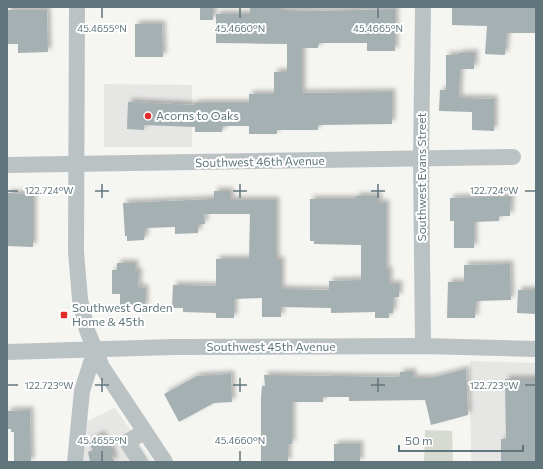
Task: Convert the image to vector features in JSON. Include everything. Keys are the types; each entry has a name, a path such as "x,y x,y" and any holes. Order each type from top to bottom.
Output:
{"street":[{"path":"77,7 76,252 78,287 83,318 95,350 112,384 165,462"},
{"name":"Southwest Evans Street","path":"423,7 421,160 423,346"},
{"name":"Southwest 46th Avenue","path":"7,165 421,160 513,157"},
{"name":"Southwest 45th Avenue","path":"7,352 173,347 423,346 536,349"},
{"path":"75,462 82,391 95,350"},
{"path":"140,462 126,442 144,432"}],"shaded area":[{"name":"Acorns to Oaks","path":"104,84 192,85 192,147 104,147"},
{"path":"470,361 536,363 536,462 471,462"},
{"path":"115,408 153,462 82,462 86,422"},
{"path":"425,430 452,431 453,462 424,462"}],"building":[{"path":"200,7 213,7 213,20 200,20"},
{"path":"250,7 281,7 281,10 319,11 395,9 395,51 367,51 367,43 319,43 318,48 302,48 302,93 392,92 392,124 318,125 318,130 277,130 277,134 249,134 249,126 223,126 222,132 195,132 195,127 144,125 144,130 127,129 128,102 195,105 195,103 249,103 249,94 274,94 274,72 287,72 287,44 216,43 216,14 250,14"},
{"path":"452,7 536,7 536,33 507,33 505,55 485,54 487,26 452,25"},
{"path":"7,10 47,10 48,52 18,53 18,44 7,44"},
{"path":"135,24 162,24 163,57 135,57"},
{"path":"459,53 475,53 474,69 460,69 459,98 494,99 494,131 472,130 472,112 439,111 440,90 446,90 446,55 459,55"},
{"path":"214,191 230,191 230,200 276,200 276,260 281,260 281,289 329,290 329,281 361,280 361,245 314,244 314,241 310,241 310,199 356,199 356,196 378,196 378,203 386,203 386,270 389,270 389,284 399,284 399,297 393,297 393,313 389,313 389,318 375,318 375,312 331,313 331,308 281,307 281,317 262,317 262,298 234,299 234,318 216,318 216,313 183,312 183,308 172,308 173,285 216,286 216,259 249,259 250,214 204,214 205,224 198,225 198,233 175,234 175,227 146,228 144,240 127,241 127,236 125,236 123,203 214,199"},
{"path":"7,193 33,194 33,247 7,246"},
{"path":"511,197 510,216 499,216 499,221 474,222 474,248 454,248 454,221 450,221 450,198"},
{"path":"117,263 135,263 135,271 139,271 138,287 145,288 145,308 120,307 120,294 112,294 112,270 117,270"},
{"path":"510,264 511,300 476,301 475,318 447,318 448,282 464,282 464,265"},
{"path":"518,290 536,290 536,314 517,313"},
{"path":"466,369 468,415 431,425 425,400 349,401 349,397 323,397 323,402 292,402 292,444 288,444 288,462 261,462 261,398 262,386 265,386 264,375 400,377 400,372 413,372 413,378 431,378"},
{"path":"231,374 232,402 214,403 179,422 164,394 197,376"},
{"path":"505,379 536,379 536,462 501,462 501,439 506,439"},
{"path":"30,410 31,462 14,462 14,432 11,432 11,429 7,429 7,411"},
{"path":"101,434 114,456 112,457 115,462 90,462 88,452 93,450 88,442"},
{"path":"334,444 360,444 360,462 334,462"}],"place":[{"name":"Acorns to Oaks","path":"148,116"},
{"name":"Southwest Garden Home & 45th","path":"64,315"}]}
